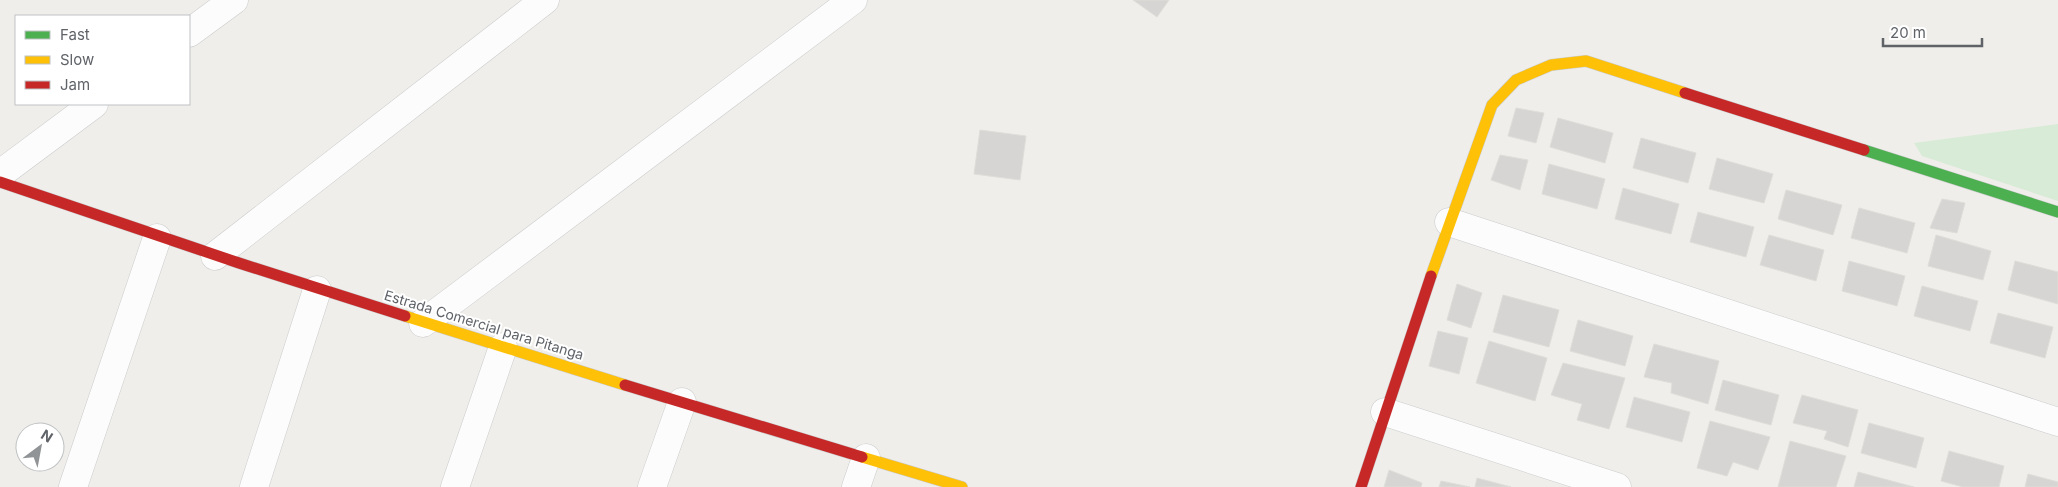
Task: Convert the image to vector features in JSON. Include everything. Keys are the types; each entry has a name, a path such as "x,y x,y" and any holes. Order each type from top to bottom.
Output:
{"street":[{"path":"190,32 234,0"},
{"path":"215,256 544,0"},
{"path":"423,323 853,0"},
{"path":"1360,487 1449,222 1492,105 1516,80 1551,65 1586,61 2058,212"},
{"path":"0,174 93,105"},
{"name":"Estrada Comercial para Pitanga","path":"0,182 157,238 317,290 962,487"},
{"path":"1449,222 2058,422"},
{"path":"72,487 157,238"},
{"path":"254,487 317,290"},
{"path":"455,487 503,347"},
{"path":"652,487 682,402"},
{"path":"1385,412 1617,487"},
{"path":"856,487 866,458"}],"green space":[{"path":"2058,124 2058,201 1922,156 1914,143"}],"building":[{"path":"1133,0 1169,0 1157,17"},
{"path":"1516,108 1544,113 1536,143 1508,136"},
{"path":"1558,118 1613,133 1605,163 1550,147"},
{"path":"980,130 1026,136 1020,180 974,174"},
{"path":"1641,138 1696,153 1688,183 1633,168"},
{"path":"1500,155 1528,160 1520,190 1491,180"},
{"path":"1717,158 1773,174 1764,203 1709,189"},
{"path":"1549,164 1605,179 1597,209 1542,194"},
{"path":"1623,188 1679,204 1671,234 1615,219"},
{"path":"1786,190 1842,205 1833,235 1778,219"},
{"path":"1942,199 1965,203 1957,233 1930,228"},
{"path":"1859,208 1915,223 1907,253 1851,238"},
{"path":"1698,212 1754,227 1746,257 1690,242"},
{"path":"1769,235 1824,250 1816,281 1760,265"},
{"path":"1936,235 1991,251 1983,280 1928,266"},
{"path":"1849,261 1905,276 1897,306 1842,291"},
{"path":"2015,261 2058,272 2058,304 2008,290"},
{"path":"1457,284 1482,293 1471,328 1447,320"},
{"path":"1922,286 1978,301 1970,331 1914,316"},
{"path":"1503,295 1559,310 1549,347 1493,332"},
{"path":"1998,313 2053,327 2045,358 1990,343"},
{"path":"1578,320 1633,336 1625,366 1570,351"},
{"path":"1438,331 1468,338 1459,374 1429,366"},
{"path":"1489,341 1547,358 1535,401 1476,383"},
{"path":"1654,344 1719,361 1708,404 1671,393 1672,383 1644,377"},
{"path":"1563,363 1625,378 1609,429 1577,420 1582,404 1551,395"},
{"path":"1723,380 1779,395 1771,425 1715,410"},
{"path":"1802,395 1858,410 1848,447 1824,439 1827,431 1793,423"},
{"path":"1634,397 1690,412 1682,442 1626,427"},
{"path":"1710,421 1770,437 1758,470 1733,462 1727,476 1697,468"},
{"path":"1869,423 1924,438 1916,468 1861,453"},
{"path":"1790,441 1846,456 1836,487 1778,487"},
{"path":"1949,451 2004,466 1999,487 1963,487 1941,481"},
{"path":"1389,470 1422,483 1421,487 1384,487"},
{"path":"1858,472 1914,487 1854,487"},
{"path":"2028,474 2058,482 2058,487 2025,487"},
{"path":"1477,478 1511,487 1475,487"},
{"path":"1441,481 1470,487 1439,487"}],"traffic: fast":[{"path":"1864,150 2058,212"}],"traffic: slow":[{"path":"1431,276 1492,105 1516,80 1551,65 1586,61 1685,93"},
{"path":"405,316 625,385"},
{"path":"862,457 962,487"}],"traffic: jam":[{"path":"1685,93 1864,150"},
{"path":"0,182 239,263 405,316"},
{"path":"1361,487 1431,276"},
{"path":"625,385 862,457"}]}
